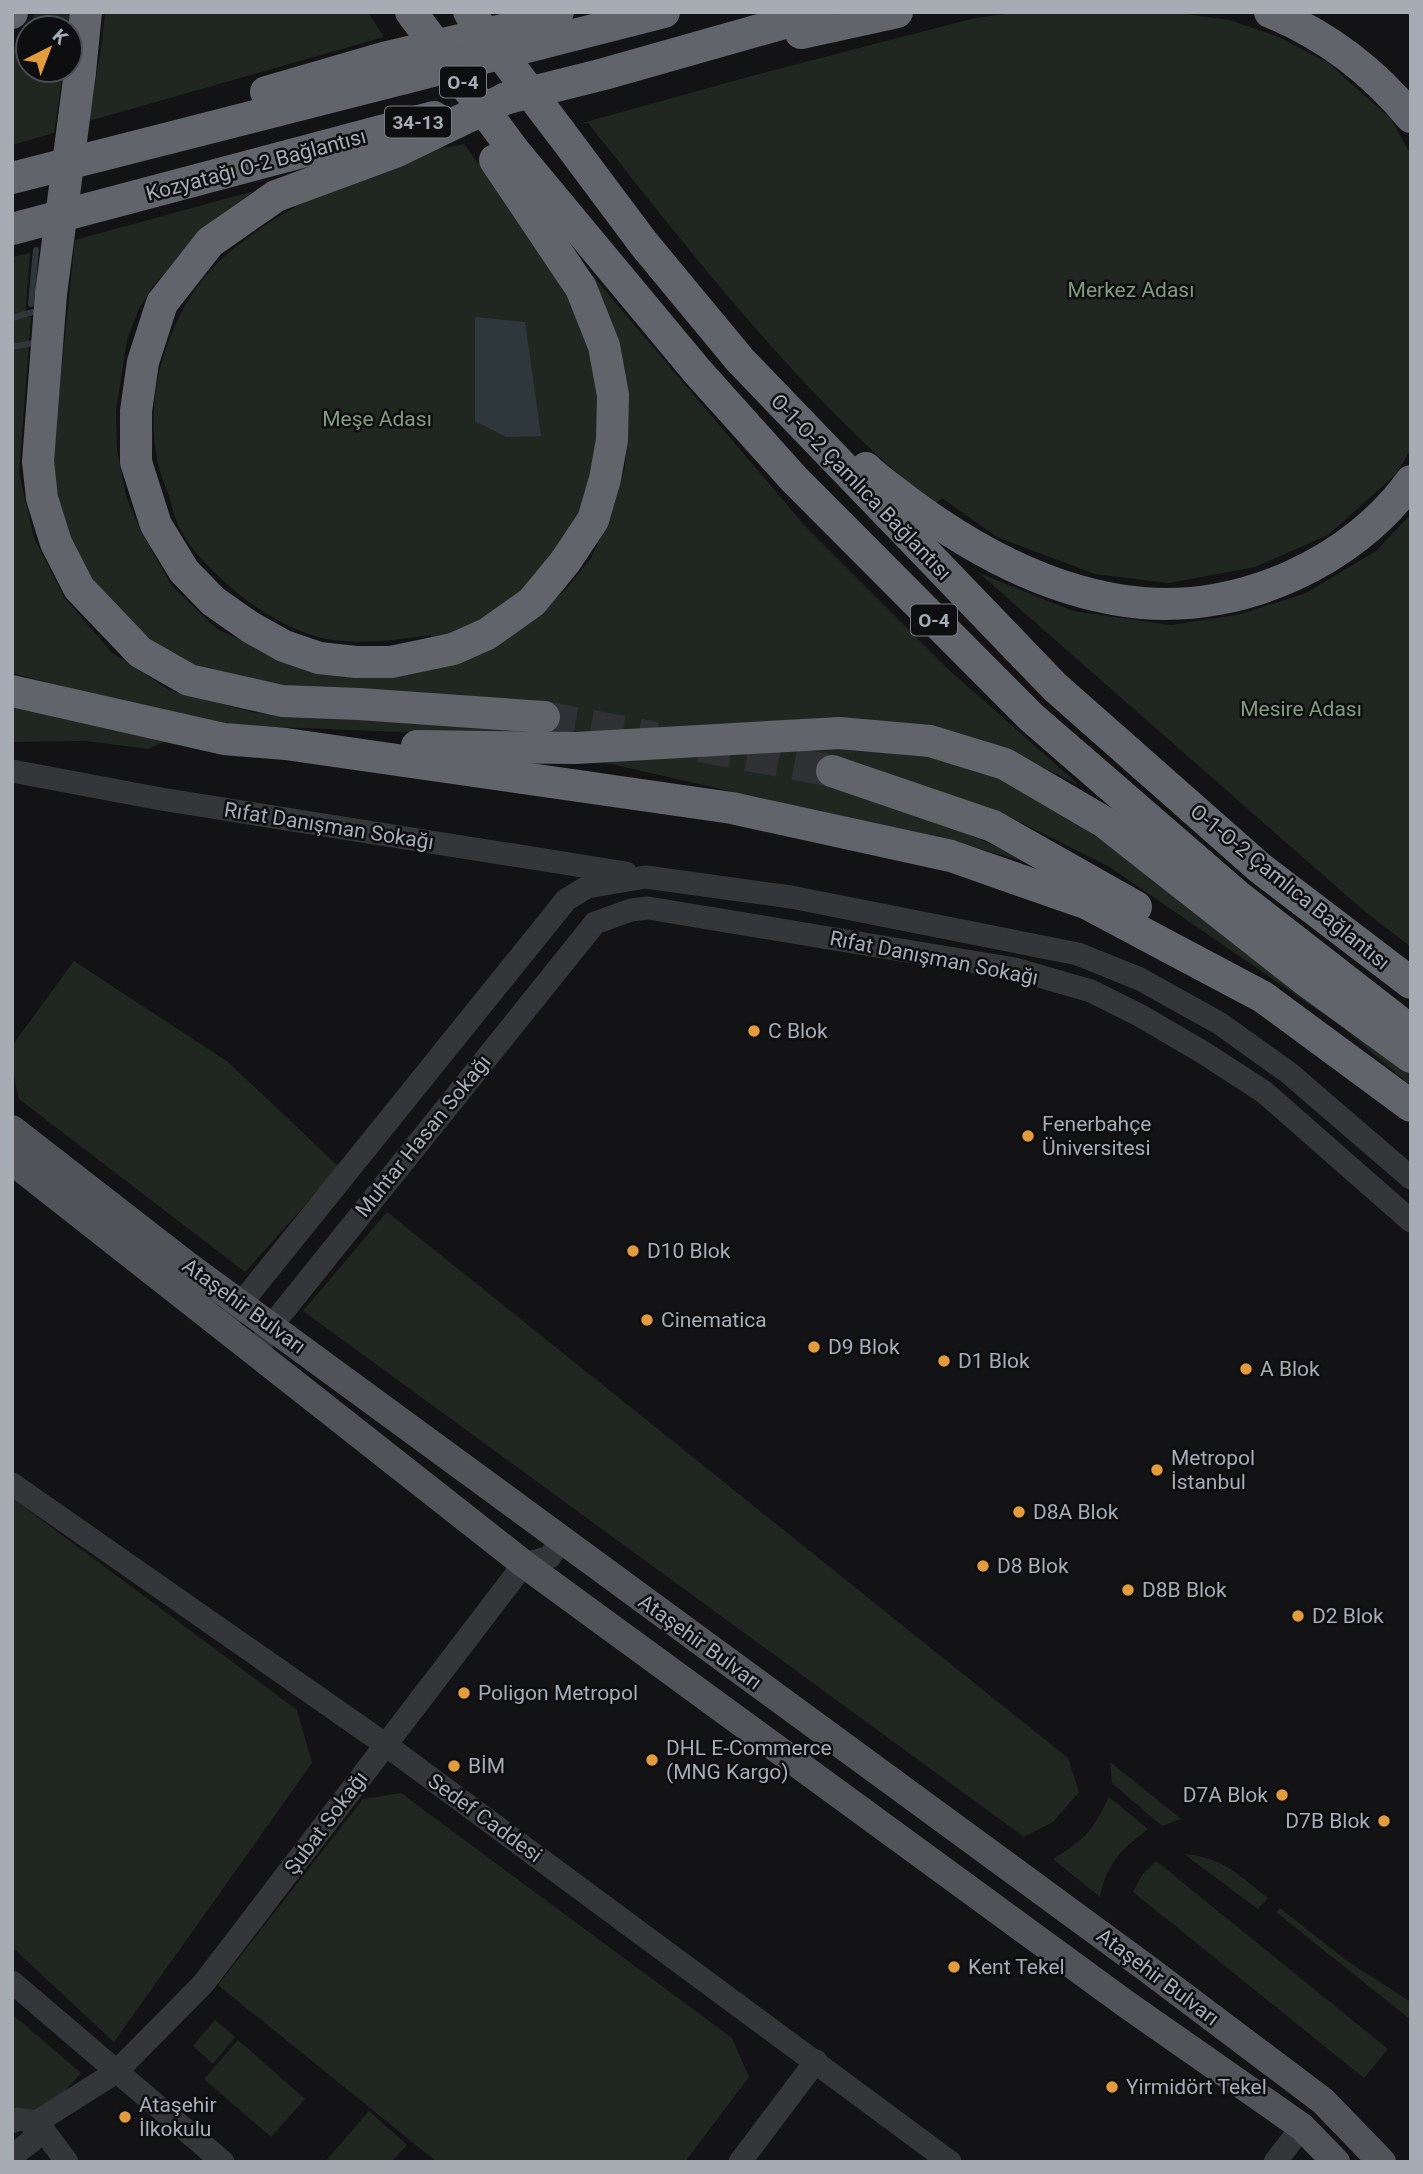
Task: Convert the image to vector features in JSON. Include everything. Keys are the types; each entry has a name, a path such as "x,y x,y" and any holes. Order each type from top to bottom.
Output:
{"highway":[{"path":"86,12 51,294 38,461 42,498 55,543 79,588 140,652 189,680 282,701 544,717"},
{"path":"410,12 505,156 581,288 604,346 613,395 612,440 605,479 593,520 565,562 531,602 487,634 453,649 391,662 319,658 284,646 250,627 213,601 184,571 156,524 136,462 136,411 143,362 162,303 210,242 276,196 395,152 509,97"},
{"name":"O-1-O-2 Çamlıca Bağlantısı","path":"469,12 652,255 733,352 1055,687 1260,868 1411,983"},
{"path":"12,172 146,127 383,58 515,27 558,12"},
{"name":"34-13","path":"12,178 664,12"},
{"name":"Kozyatağı O-2 Bağlantısı","path":"12,229 604,74 823,12"},
{"path":"604,74 897,12"},
{"path":"1270,12 1300,24 1331,43 1387,88 1411,117"},
{"path":"561,133 723,322 874,476 945,530 1016,567 1053,582 1095,594 1140,602 1180,603 1253,590 1285,580 1318,564 1346,545 1377,520 1411,481"},
{"name":"O-1-O-2 Çamlıca Bağlantısı","path":"505,156 794,479 1031,718 1240,898 1411,1031"},
{"path":"12,691 224,738 286,744 732,808 951,856 1088,904 1263,997 1411,1105"},
{"path":"286,744 576,748 839,733 930,741 1005,764 1104,822 1304,979 1411,1057"},
{"path":"832,771 993,826 1040,851 1272,986 1411,1105"}],"main road":[{"name":"Ataşehir Bulvarı","path":"12,1129 187,1265 560,1541 1145,1967 1323,2101 1382,2162"},
{"name":"Ataşehir Bulvarı","path":"12,1161 524,1564 1126,2004 1302,2127 1336,2162"},
{"path":"1302,2127 1323,2101"}],"street":[{"name":"Rıfat Danışman Sokağı","path":"12,771 161,799 646,877 791,897 1079,954 1140,979 1219,1023 1289,1073 1411,1178"},
{"path":"563,863 587,887 595,923"},
{"name":"Rıfat Danışman Sokağı","path":"587,887 646,877"},
{"name":"Muhtar Hasan Sokağı","path":"223,1326 566,900 587,887"},
{"name":"Rıfat Danışman Sokağı","path":"595,923 631,910 648,908 1014,969 1091,991 1205,1053 1264,1092 1411,1221"},
{"name":"Muhtar Hasan Sokağı","path":"255,1352 281,1314 595,923"},
{"name":"Sedef Caddesi","path":"12,1485 386,1745 950,2162"},
{"path":"524,1564 550,1557 560,1541"},
{"name":"Şubat Sokağı","path":"37,2122 116,2072 203,1984 524,1564"},
{"path":"12,1982 223,2162"},
{"path":"740,2162 816,2062"},
{"path":"12,2122 17,2119 37,2122 66,2162"},
{"path":"12,2156 33,2140 37,2122"},
{"path":"1275,2162 1302,2127"}],"green space":[{"path":"35,12 71,12 71,14 34,14"},
{"path":"105,12 368,12 384,37 89,121"},
{"name":"Merkez Adası","path":"1017,12 1171,12 1229,20 1279,37 1328,63 1391,119 1411,155 1411,449 1396,474 1328,535 1255,567 1169,583 1095,574 997,537 942,498 934,505 885,463 794,371 709,274 588,123 582,123 971,19"},
{"path":"14,48 14,84 61,84 54,133 12,145"},
{"name":"Meşe Adası","path":"464,144 544,253 578,314 598,383 600,425 586,502 547,568 497,613 432,645 431,635 365,642 339,641 315,636 281,622 241,596 199,556 180,529 159,468 155,441 155,394 166,349 174,327 197,287 237,246 264,227 292,209 352,178 413,154"},
{"path":"254,191 214,220 153,286 138,311 127,340 116,411 117,450 126,496 141,532 172,586 217,629 293,664 345,678 348,673 530,621 567,588 591,558 610,518 625,468 628,427 626,388 586,268 805,526 948,669 1079,785 1002,747 931,729 830,717 544,738 233,725 91,694 12,673 12,257 30,253 25,317 31,317 19,473 34,538 64,597 111,652 169,690 256,713 469,726 204,672 164,649 134,627 93,583 68,535 56,486 53,450 75,240"},
{"name":"Mesire Adası","path":"1411,514 1411,947 1363,910 979,573 1073,611 1171,625 1241,614 1306,593 1376,551"},
{"path":"12,703 171,739 148,749 86,741 12,742"},
{"path":"876,745 966,763 1017,785 1084,828 1214,921 1411,1070 1411,1086 1341,1026 1108,866 996,810 847,761 921,814 1041,866 967,845 593,760"},
{"path":"74,961 228,1062 339,1167 245,1272 19,1099 12,1068 12,1046"},
{"path":"387,1212 1068,1758 1079,1792 1053,1822 1024,1837 303,1311"},
{"path":"12,1498 297,1710 312,1763 114,2042 12,1947"},
{"path":"1110,1762 1181,1819 1162,1826 1112,1783"},
{"path":"401,1793 732,2038 749,2077 685,2162 437,2162 218,1985 363,1799"},
{"path":"1109,1797 1148,1829 1116,1858 1100,1897 1053,1859 1087,1833"},
{"path":"1184,1854 1220,1863 1268,1898 1258,1909"},
{"path":"1156,1861 1388,2049 1364,2078 1133,1892 1142,1875"},
{"path":"1280,1908 1347,1961 1411,2002 1411,2020 1276,1912"},
{"path":"12,2014 81,2073 53,2104 12,2128"},
{"path":"215,2020 235,2037 213,2064 193,2046"},
{"path":"238,2040 305,2099 271,2137 204,2079"},
{"path":"369,2111 407,2145 391,2162 325,2162"}],"shaded area":[{"path":"475,317 525,322 541,436 506,437 475,421"}],"waterway":[{"path":"31,304 36,250"},
{"path":"12,318 33,312"},
{"path":"12,347 33,343"}],"tunnel":[{"path":"544,717 656,738"},
{"path":"700,746 832,771"}],"place":[{"name":"C Blok","path":"754,1031"},
{"name":"Fenerbahçe Üniversitesi","path":"1028,1136"},
{"name":"D10 Blok","path":"633,1251"},
{"name":"Cinematica","path":"647,1320"},
{"name":"D9 Blok","path":"814,1347"},
{"name":"D1 Blok","path":"944,1361"},
{"name":"A Blok","path":"1246,1369"},
{"name":"Metropol İstanbul","path":"1157,1470"},
{"name":"D8A Blok","path":"1019,1512"},
{"name":"D8 Blok","path":"983,1566"},
{"name":"D8B Blok","path":"1128,1590"},
{"name":"D2 Blok","path":"1298,1616"},
{"name":"Poligon Metropol","path":"464,1693"},
{"name":"DHL E-Commerce (MNG Kargo)","path":"652,1760"},
{"name":"BİM","path":"454,1766"},
{"name":"D7A Blok","path":"1282,1795"},
{"name":"D7B Blok","path":"1384,1821"},
{"name":"Kent Tekel","path":"954,1967"},
{"name":"Yirmidört Tekel","path":"1112,2087"},
{"name":"Ataşehir İlkokulu","path":"125,2117"}]}
